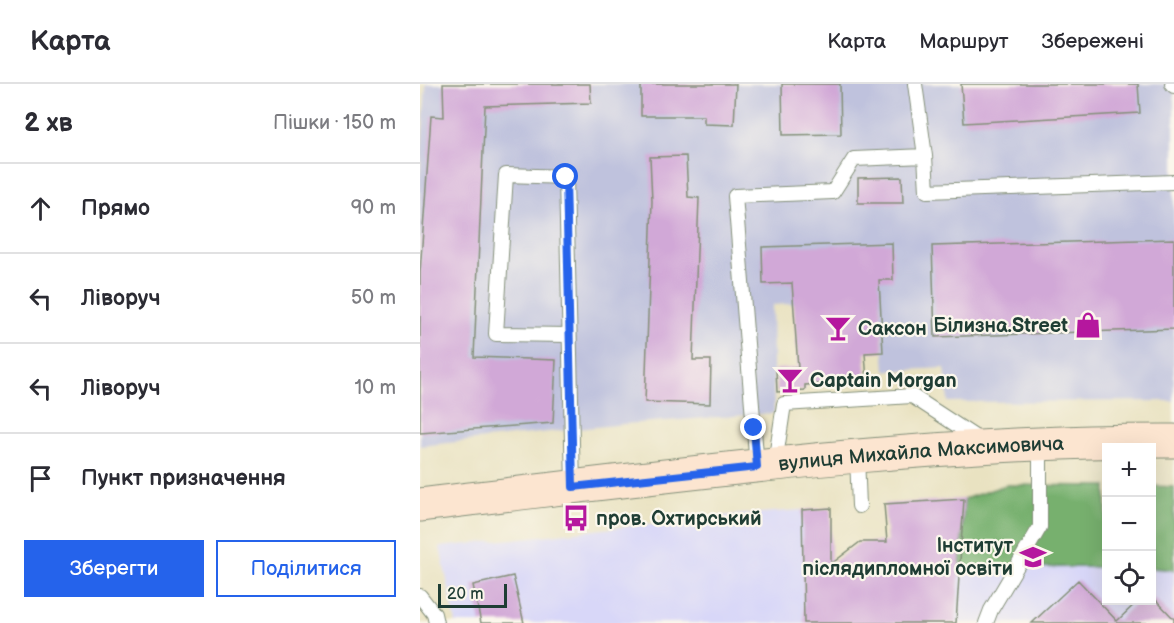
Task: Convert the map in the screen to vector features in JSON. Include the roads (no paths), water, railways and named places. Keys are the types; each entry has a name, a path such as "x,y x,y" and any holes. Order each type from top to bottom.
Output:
{"main road":[{"name":"вулиця Михайла Максимовича","path":"420,505 856,456 988,446 1174,441"}],"lane":[{"path":"915,84 925,156 927,191 1174,182"},
{"path":"766,466 735,196 833,192 854,159 925,156"},
{"path":"568,335 496,334 506,175 566,177 573,487"},
{"path":"766,466 784,404 912,396 988,446"},
{"path":"986,623 991,610 1040,527 1040,444"},
{"path":"856,456 859,506"},
{"path":"420,596 434,614 436,623"}],"place":[{"name":"Білизна.Street","path":"1088,325"},
{"name":"Саксон","path":"838,328"},
{"name":"Captain Morgan","path":"790,380"},
{"name":"пров. Охтирський","path":"576,518"},
{"name":"Інститут післядипломної освіти","path":"1033,557"}]}
